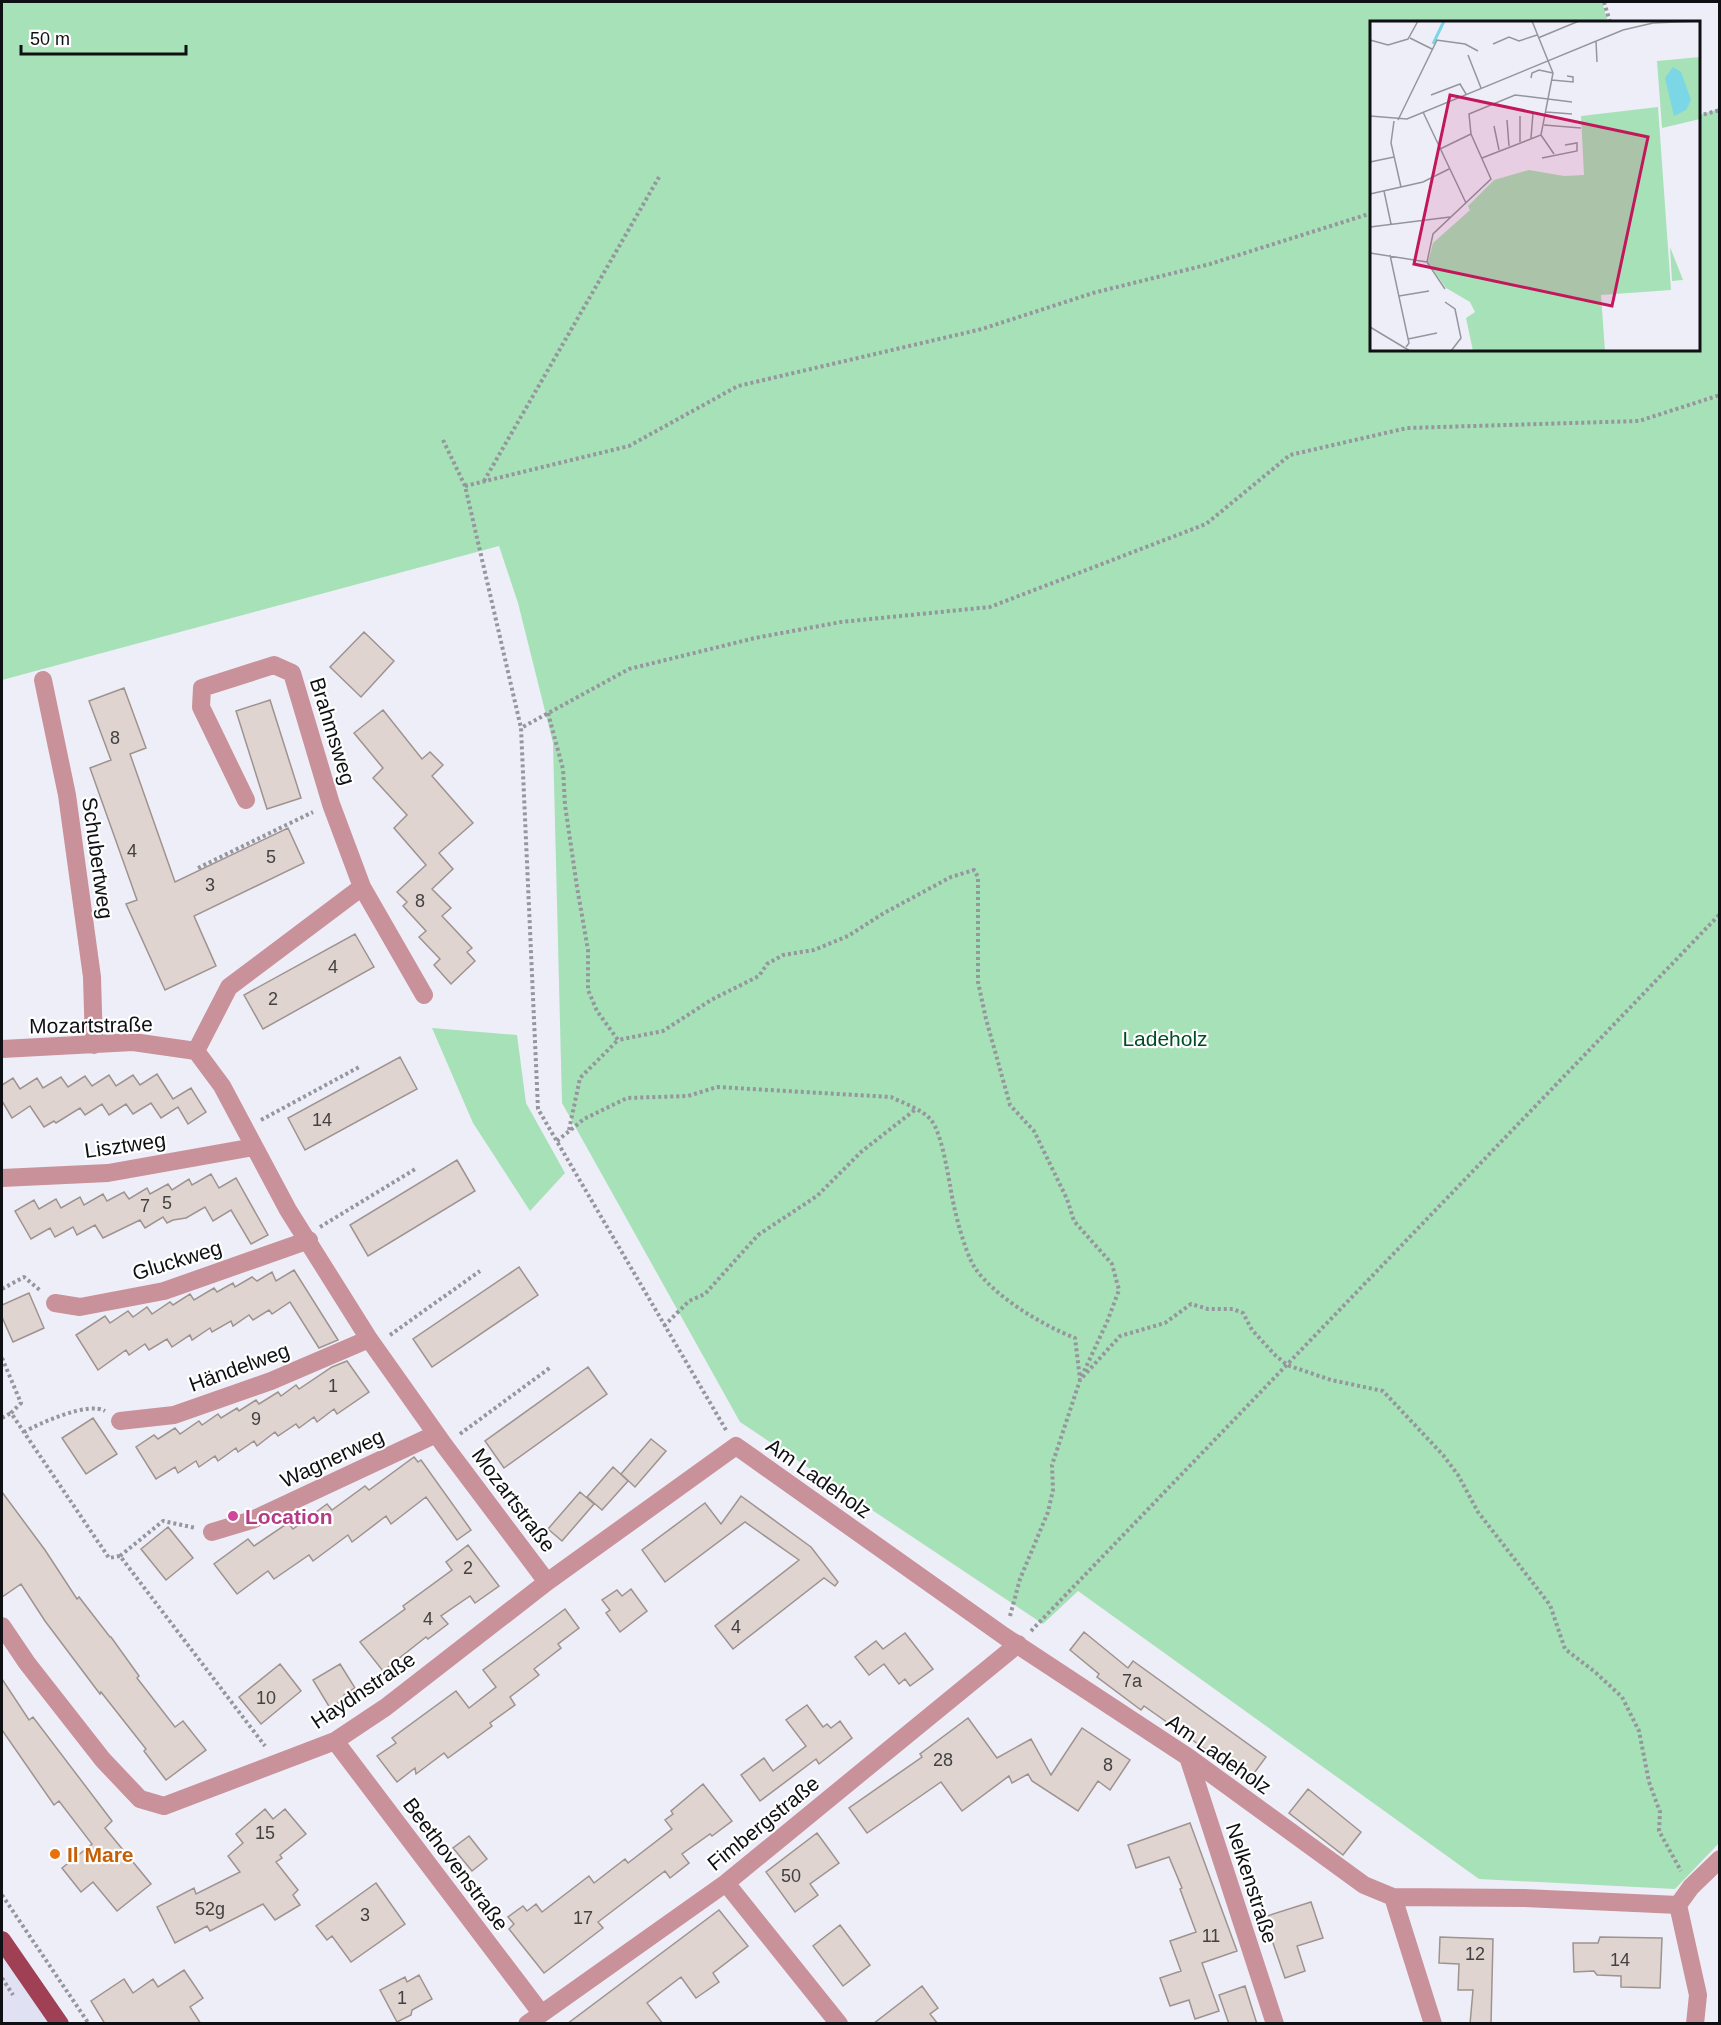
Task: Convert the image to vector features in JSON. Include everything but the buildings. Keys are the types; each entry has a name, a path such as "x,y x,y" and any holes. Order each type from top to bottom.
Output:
{"main road":[{"path":"2,1940 60,2024"}],"street":[{"name":"Brahmsweg","path":"246,800 201,707 202,687 274,665 292,673 331,804 362,886 424,995"},
{"name":"Schubertweg","path":"43,680 67,795 92,976 94,1045"},
{"path":"196,1051 229,987 362,886"},
{"name":"Mozartstraße","path":"2,1049 134,1042 196,1051 222,1086 288,1210 372,1343 440,1440 547,1582"},
{"name":"Lisztweg","path":"2,1178 108,1173 254,1147"},
{"name":"Gluckweg","path":"55,1303 80,1307 164,1291 307,1238"},
{"name":"Händelweg","path":"120,1421 174,1415 372,1343"},
{"name":"Wagnerweg","path":"212,1532 252,1520 440,1440"},
{"name":"Haydnstraße","path":"2,1626 27,1663 103,1760 140,1799 164,1806 335,1741 386,1707 547,1582 736,1446"},
{"name":"Am Ladeholz","path":"736,1446 1011,1640 1188,1757 1364,1885 1393,1897 1524,1898 1678,1905"},
{"name":"Fimbergstraße","path":"534,2018 726,1883 1011,1640"},
{"name":"Beethovenstraße","path":"335,1741 534,2018"},
{"name":"Nelkenstraße","path":"1188,1757 1275,2024"},
{"path":"1695,2024 1698,1995 1678,1905 1691,1887 1719,1858"},
{"path":"726,1883 839,2024"},
{"path":"1393,1897 1433,2024"}],"path":[{"path":"1604,2 1610,21"},
{"path":"1700,115 1719,110"},
{"path":"483,482 659,177"},
{"path":"465,486 629,446 738,386 981,329 1094,293 1210,264 1370,213"},
{"path":"521,728 629,669 732,644 841,622 990,607 1206,524 1290,455 1407,428 1639,421 1719,395"},
{"path":"443,440 465,486 521,728 538,1109 736,1446"},
{"path":"548,713 563,769 565,805 588,950 588,990 597,1011 618,1040"},
{"name":"Brahmsweg","path":"198,868 331,804"},
{"path":"569,1132 580,1078 618,1040 663,1031 711,1000 759,976 767,964 783,955 814,950 848,936 884,913 951,877 974,870 978,877 978,982 1010,1105 1034,1131 1067,1199 1074,1221 1113,1264 1119,1290 1107,1323 1080,1380 1052,1465 1053,1490 1048,1512 1020,1579 1011,1640"},
{"path":"1011,1640 1287,1365 1719,914"},
{"path":"245,1129 361,1066"},
{"path":"557,1142 584,1119 627,1098 688,1096 717,1087 891,1097 916,1109 931,1120 945,1155 954,1210 974,1266 991,1287 1049,1328 1075,1338 1080,1380"},
{"path":"664,1326 689,1302 705,1294 758,1235 817,1196 861,1152 916,1109"},
{"path":"307,1238 417,1168"},
{"path":"372,1343 480,1271"},
{"path":"2,1289 24,1277 55,1303"},
{"path":"1080,1380 1120,1336 1165,1323 1191,1304 1208,1309 1233,1309 1243,1313 1252,1330 1287,1365 1331,1380 1383,1391 1443,1455 1458,1475 1478,1512 1550,1605 1565,1649 1622,1697 1639,1731 1649,1782 1660,1812 1659,1831 1691,1887"},
{"path":"2,1358 21,1402 11,1413 2,1418"},
{"name":"Mozartstraße","path":"440,1440 551,1367"},
{"path":"24,1432 79,1410 100,1408 120,1421"},
{"path":"11,1413 109,1558 120,1556 163,1521 212,1532"},
{"path":"120,1556 278,1763"},
{"path":"2,1895 89,2024"}],"shaded area":[{"path":"2,1938 59,2023 2,2023"}],"green space":[{"name":"Ladeholz","path":"2,2 1602,2 1608,21 1370,21 1370,351 1700,351 1700,115 1719,109 1720,1842 1675,1889 1479,1879 1078,1591 1043,1624 740,1422 562,1103 553,743 518,603 499,546 2,680"},
{"path":"432,1028 517,1035 526,1103 565,1173 530,1211 473,1123"}],"place":[{"name":"Location","path":"233,1516"},
{"name":"Il Mare","path":"55,1854"}]}
